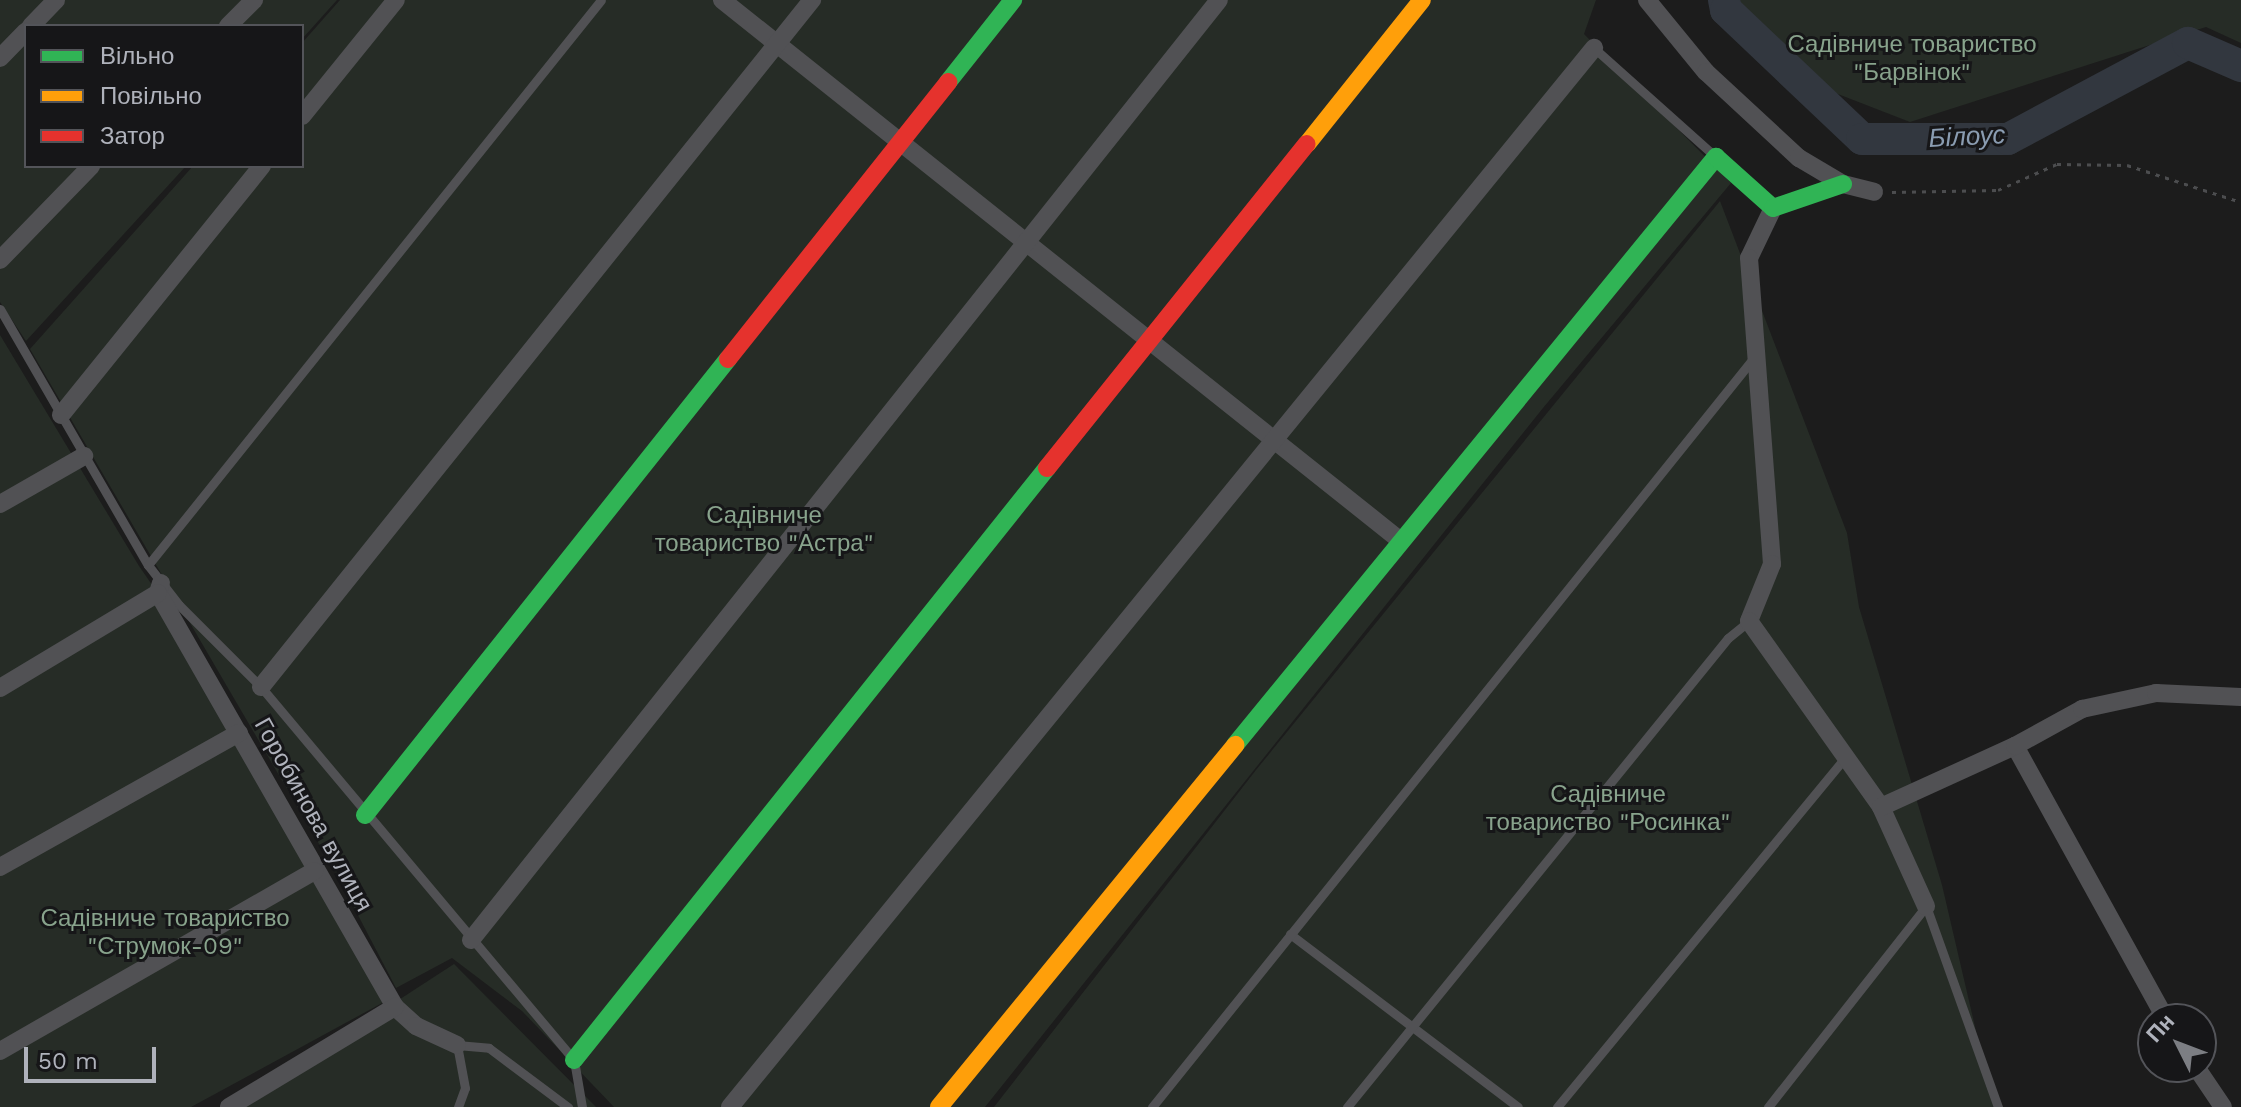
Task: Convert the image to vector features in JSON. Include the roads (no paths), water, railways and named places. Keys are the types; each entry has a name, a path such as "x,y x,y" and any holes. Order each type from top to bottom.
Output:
{"street":[{"path":"33,24 56,0"},
{"path":"230,24 254,0"},
{"path":"304,114 396,0"},
{"path":"722,0 1152,338 1272,442 1401,541"},
{"path":"261,687 812,0"},
{"path":"365,815 899,139 1013,0"},
{"path":"471,940 1219,0"},
{"path":"574,1060 1422,0"},
{"path":"1647,0 1706,72 1799,158 1843,184 1874,192"},
{"path":"0,58 24,33"},
{"path":"730,1107 1594,48"},
{"path":"939,1107 1716,157 1773,208"},
{"path":"0,260 89,168"},
{"path":"61,415 260,168"},
{"path":"1843,184 1773,208 1749,258 1772,564 1749,621 1881,807 1926,906"},
{"path":"0,504 84,456"},
{"path":"0,688 160,588"},
{"name":"Горобинова вулиця","path":"160,588 314,871 395,1007 416,1026 457,1045"},
{"path":"1881,807 2015,746 2082,709 2156,693 2241,697"},
{"path":"0,867 239,733"},
{"path":"2015,746 2157,1003"},
{"path":"0,1051 314,871"},
{"path":"229,1107 395,1007"},
{"path":"2207,1083 2223,1107"}],"lane":[{"path":"148,565 601,0"},
{"path":"1594,48 1716,157"},
{"path":"0,309 160,588 261,687 365,815 574,1060 582,1107"},
{"path":"1152,1107 1757,353"},
{"path":"1347,1107 1728,638 1749,621"},
{"path":"1557,1107 1844,759"},
{"path":"1926,906 1996,1103 1985,1107"},
{"path":"1768,1107 1926,906"},
{"path":"1290,934 1518,1107"},
{"path":"458,1107 465,1088 457,1045 489,1048 568,1107"}],"waterway":[{"name":"Білоус","path":"1724,0 1726,10 1862,139 2008,139 2188,43 2241,66"}],"park label":[{"name":"Садівниче товариство \"Барвінок\"","path":"1912,59"},
{"name":"Садівниче товариство \"Астра\"","path":"764,530"},
{"name":"Садівниче товариство \"Росинка\"","path":"1608,809"},
{"name":"Садівниче товариство \"Струмок-09\"","path":"165,933"}]}
